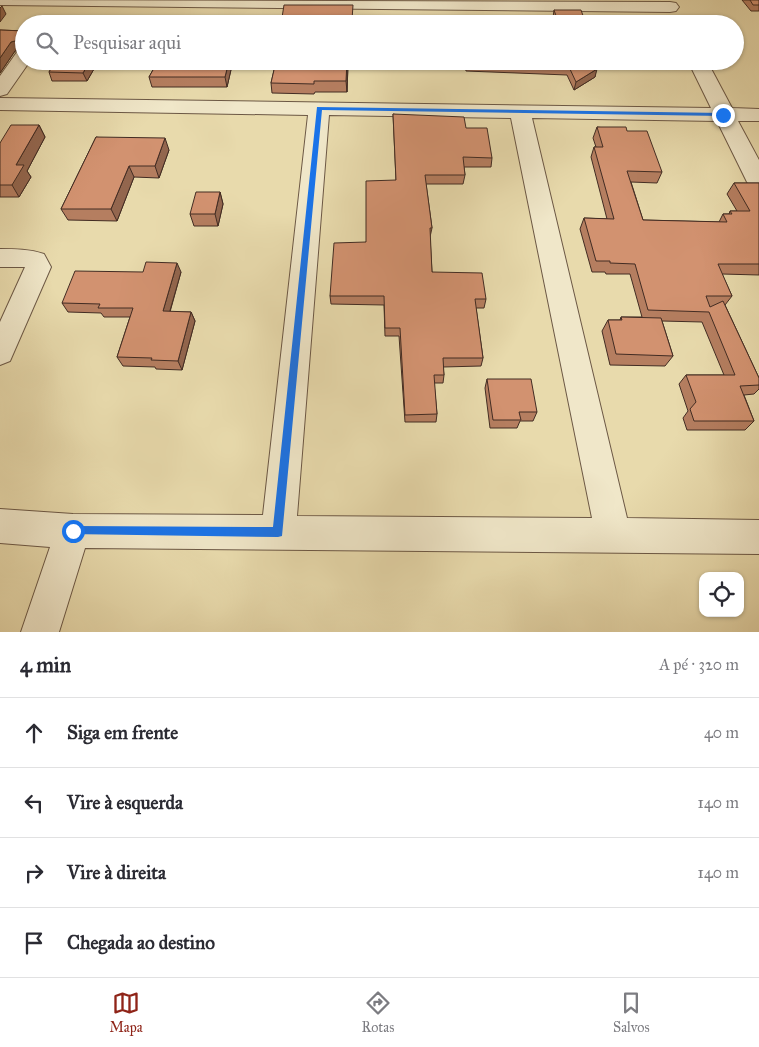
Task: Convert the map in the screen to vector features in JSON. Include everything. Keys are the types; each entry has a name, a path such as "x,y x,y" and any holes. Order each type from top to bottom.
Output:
{"street":[{"path":"0,0 668,4"},
{"path":"52,15 61,1"},
{"path":"0,90 15,69"},
{"path":"700,70 759,182"},
{"path":"0,104 759,115"},
{"path":"278,532 319,108"},
{"path":"520,111 613,534"},
{"path":"0,258 28,258 35,261 38,267 0,354"},
{"path":"0,526 73,531 613,534 759,537"},
{"path":"40,632 73,531"}],"building":[{"path":"750,0 759,0 759,5 753,5"},
{"path":"284,5 353,5 352,15 282,15"},
{"path":"554,10 581,10 583,15 556,15"},
{"path":"0,30 15,31 15,41 11,42 0,58"},
{"path":"50,70 85,70 83,73 49,72"},
{"path":"153,70 227,70 225,77 149,77"},
{"path":"274,70 347,70 346,81 314,81 314,84 271,83"},
{"path":"570,70 595,70 576,82"},
{"path":"393,114 464,117 466,128 487,128 492,158 463,157 465,175 425,175 432,228 430,228 432,272 482,273 486,299 475,299 483,358 443,358 444,375 434,375 437,414 405,415 400,328 385,328 384,296 330,296 334,243 366,242 366,181 396,180"},
{"path":"11,125 39,125 16,165 24,165 12,185 0,185 0,143"},
{"path":"597,127 626,127 627,131 647,131 662,172 627,171 643,220 727,222 723,214 732,214 730,211 750,211 734,183 759,183 759,264 718,264 732,296 706,296 710,307 723,301 759,378 759,385 740,386 754,421 694,421 690,409 696,402 686,375 735,375 709,312 648,310 635,264 596,261 584,218 614,219 594,147 603,147"},
{"path":"96,137 165,138 155,166 129,166 111,209 61,209"},
{"path":"196,192 220,192 215,214 190,214"},
{"path":"146,262 177,263 163,311 191,312 178,361 117,357 133,308 98,308 100,304 62,303 75,271 143,272"},
{"path":"621,317 661,318 673,356 616,354 608,320 622,320"},
{"path":"487,379 531,379 537,412 519,412 521,420 493,420"}],"route":[{"path":"73,531 278,532 319,108 723,115"}]}
